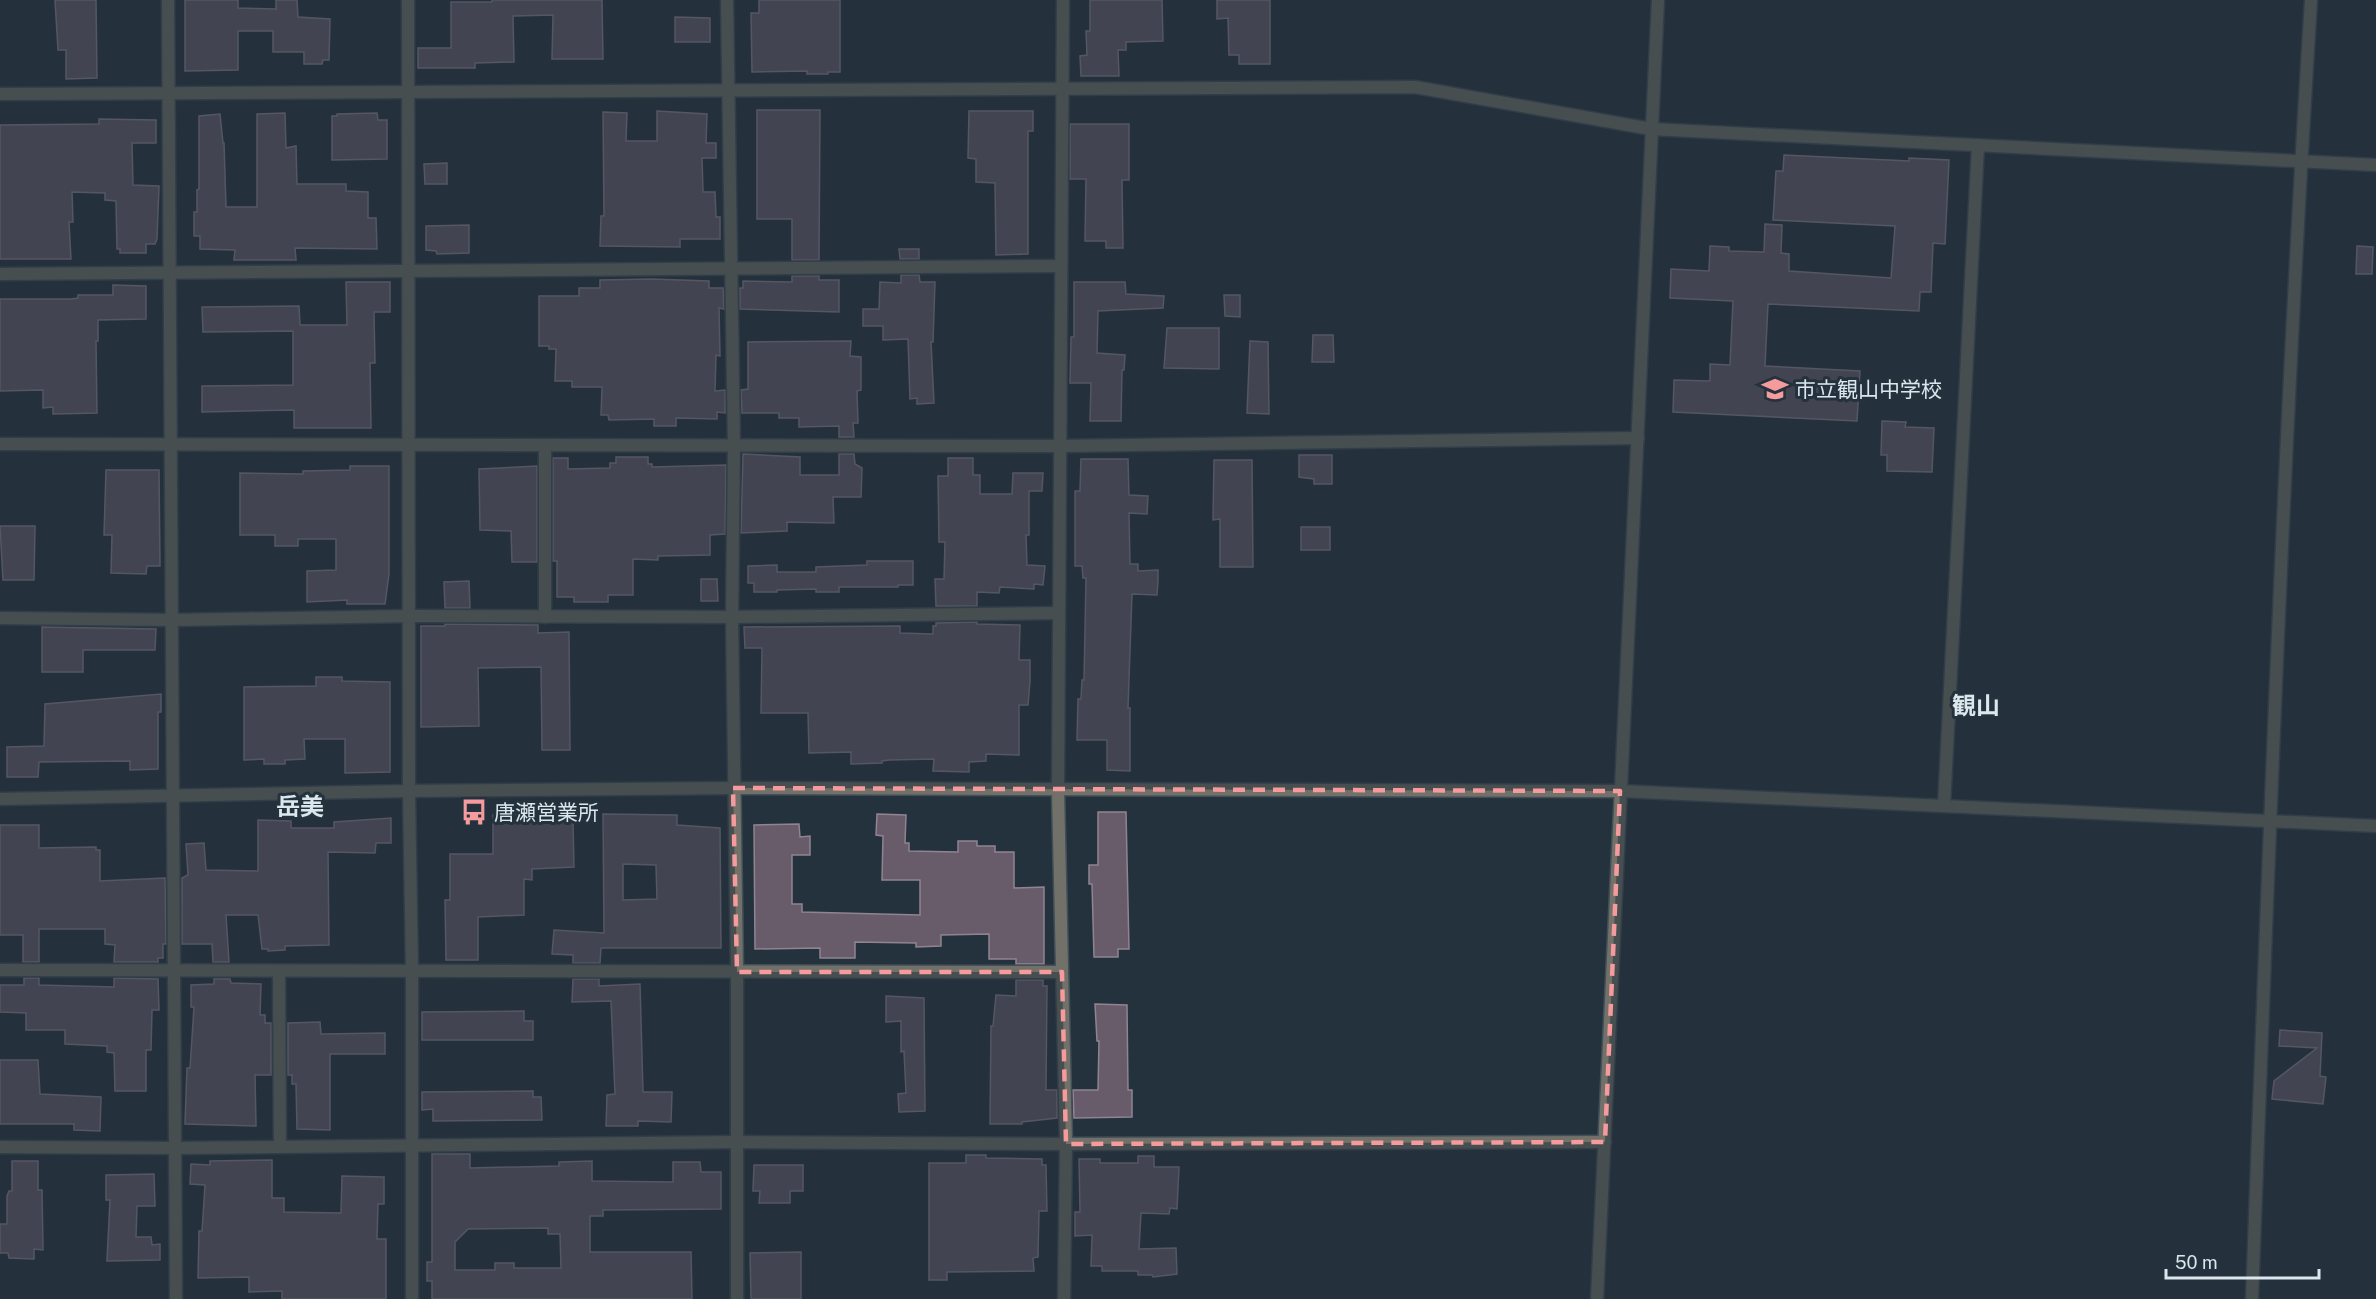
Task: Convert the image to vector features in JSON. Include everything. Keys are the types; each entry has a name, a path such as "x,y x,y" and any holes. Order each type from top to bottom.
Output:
{"street":[{"path":"168,0 176,1299"},
{"path":"408,0 407,269 412,1299"},
{"path":"727,0 734,446 732,617 737,972 737,1299"},
{"path":"1063,0 1058,791 1066,1144 1064,1299"},
{"path":"1597,1299 1658,0"},
{"path":"2252,1299 2269,821 2311,0"},
{"path":"0,94 1415,87 1651,129 2376,165"},
{"path":"1944,806 1978,145"},
{"path":"0,274 407,269 1061,266"},
{"path":"0,444 1060,446 1638,438"},
{"path":"545,446 545,616"},
{"path":"0,618 173,620 409,616 732,617 1059,613"},
{"path":"0,799 410,791 733,788 1058,791 1620,791 2376,826"},
{"path":"0,970 1062,972"},
{"path":"279,971 280,1146"},
{"path":"0,1147 176,1148 737,1142 1066,1144 1605,1142"}],"highlighted area":[{"path":"733,788 1620,791 1605,1142 1066,1144 1062,972 737,972"}],"building":[{"path":"55,0 96,0 97,78 66,79 66,50 58,50"},
{"path":"185,0 238,0 238,8 276,9 276,0 297,0 298,17 330,19 329,60 323,60 322,64 304,64 304,52 273,52 273,31 238,31 238,70 185,71"},
{"path":"492,0 602,0 603,59 552,59 553,15 513,16 514,62 475,63 475,68 418,68 418,48 451,48 451,2 492,2"},
{"path":"759,0 840,0 840,72 807,74 807,71 752,72 751,13 759,13"},
{"path":"1090,0 1162,0 1163,41 1126,42 1126,50 1118,50 1119,76 1081,76 1080,56 1087,55 1086,31 1090,31"},
{"path":"1217,0 1270,0 1270,64 1239,64 1239,55 1229,55 1228,18 1217,19"},
{"path":"675,17 710,18 710,42 675,42"},
{"path":"757,110 820,110 819,260 792,260 792,219 757,219"},
{"path":"657,111 707,114 706,143 716,143 716,158 702,158 703,192 715,192 716,217 720,217 720,239 680,239 680,247 600,246 601,216 604,216 603,112 627,113 626,141 657,141"},
{"path":"969,111 1033,111 1033,131 1028,131 1028,254 996,255 995,183 976,182 976,159 968,158"},
{"path":"285,113 286,148 296,146 297,184 346,184 346,191 368,192 368,218 376,218 377,249 295,248 296,260 234,260 235,250 200,249 200,236 194,236 194,212 197,212 197,190 199,189 199,116 220,114 224,143 226,207 257,207 257,114"},
{"path":"377,113 378,120 387,120 387,159 332,160 332,116"},
{"path":"99,119 156,120 156,143 132,143 133,185 159,186 155,244 146,244 146,253 120,253 120,249 117,249 116,201 105,200 105,193 72,192 73,222 69,222 71,259 0,259 0,125 99,124"},
{"path":"1070,124 1129,124 1129,180 1122,180 1123,248 1106,248 1106,241 1085,241 1086,179 1070,179"},
{"path":"1784,155 1909,161 1909,158 1949,160 1945,244 1933,243 1931,292 1920,292 1919,311 1768,304 1765,366 1860,371 1857,421 1673,412 1674,380 1710,381 1710,364 1730,365 1733,301 1670,298 1671,269 1709,271 1710,246 1729,247 1729,251 1764,252 1765,224 1782,225 1781,253 1789,254 1789,271 1891,278 1895,226 1773,220 1776,171 1783,171"},
{"path":"447,163 447,184 425,184 424,164"},
{"path":"469,225 469,253 437,254 436,251 426,250 426,226"},
{"path":"2357,246 2373,247 2372,274 2356,274"},
{"path":"899,249 919,249 919,259 900,259"},
{"path":"901,275 919,275 920,282 935,282 933,342 931,342 934,403 917,404 917,398 910,399 908,339 883,340 883,326 863,326 863,309 879,309 880,282 901,283"},
{"path":"792,276 819,276 819,280 839,280 839,312 740,309 740,288 743,288 743,281 792,282"},
{"path":"600,280 709,281 709,288 723,288 724,309 719,308 720,356 716,355 715,391 725,390 725,413 717,412 717,419 676,418 676,426 654,426 654,419 609,420 608,415 601,415 602,387 572,387 572,381 555,381 556,349 539,346 539,296 579,296 579,288 600,288"},
{"path":"346,282 390,282 390,312 374,312 375,363 370,363 371,428 294,428 294,410 202,412 202,386 293,385 293,331 203,332 202,307 299,306 300,325 347,325"},
{"path":"1074,282 1125,282 1126,294 1164,296 1163,308 1098,311 1097,353 1125,355 1124,370 1122,370 1121,421 1090,421 1091,383 1070,383 1071,337 1074,337"},
{"path":"113,285 146,286 146,319 98,320 97,413 53,414 53,407 43,408 43,390 0,391 0,299 71,299 78,298 78,295 113,295"},
{"path":"1224,295 1240,295 1240,317 1225,316"},
{"path":"1167,328 1219,328 1219,369 1164,368"},
{"path":"1313,335 1333,335 1334,362 1312,362"},
{"path":"851,341 850,356 861,357 861,390 857,391 858,423 853,423 854,437 839,437 839,426 799,427 799,418 779,418 779,413 742,413 741,390 748,389 748,342"},
{"path":"1250,341 1268,342 1269,414 1247,413"},
{"path":"1882,421 1906,422 1905,427 1934,428 1932,472 1887,471 1887,455 1881,455"},
{"path":"743,454 800,457 800,475 839,475 839,454 854,454 855,464 862,468 861,497 833,497 834,523 787,522 787,531 741,533"},
{"path":"1299,455 1332,455 1332,484 1314,484 1314,479 1299,477"},
{"path":"616,457 648,457 648,464 652,464 652,467 726,465 725,534 710,535 710,555 658,556 658,560 633,559 633,595 608,595 608,602 574,602 574,597 557,597 557,561 553,561 553,458 568,458 568,469 610,468 610,463 616,463"},
{"path":"948,458 973,458 973,475 980,475 980,494 1012,494 1013,473 1043,473 1042,491 1029,491 1029,535 1026,535 1027,565 1045,566 1043,585 1034,584 1034,589 1000,587 999,593 977,592 977,606 936,606 935,579 944,579 945,542 939,542 938,476 948,476"},
{"path":"1081,459 1128,459 1129,495 1148,496 1147,514 1129,513 1130,564 1138,564 1138,571 1158,570 1157,595 1132,594 1128,708 1130,708 1130,771 1107,770 1107,740 1077,740 1078,699 1081,699 1082,680 1084,680 1086,578 1083,578 1082,566 1075,566 1075,491 1080,491"},
{"path":"1214,460 1252,460 1253,567 1220,567 1220,519 1213,520"},
{"path":"350,466 389,466 389,574 385,604 347,604 347,600 307,602 307,571 336,570 336,539 298,539 298,546 275,546 275,535 240,535 240,473 303,474 303,471 350,470"},
{"path":"537,466 537,562 512,562 511,531 480,530 479,469"},
{"path":"106,470 159,470 160,566 147,566 146,574 111,573 112,535 104,535"},
{"path":"0,526 35,526 34,580 3,580"},
{"path":"1301,527 1330,527 1330,550 1301,550"},
{"path":"867,561 913,561 913,585 839,587 839,592 816,592 816,589 754,592 754,583 748,583 748,566 777,565 777,572 816,572 816,567 867,565"},
{"path":"701,579 717,579 718,601 701,601"},
{"path":"469,581 470,608 445,608 444,582"},
{"path":"977,622 977,624 1020,625 1019,660 1030,660 1030,681 1028,705 1019,705 1019,755 986,754 986,761 969,762 969,772 933,771 934,759 851,764 851,752 809,753 808,713 761,713 762,648 745,648 744,627 900,626 900,633 933,634 933,626 936,626 936,623"},
{"path":"445,624 538,625 538,633 569,632 570,750 542,750 541,667 478,668 479,726 421,727 421,626 445,626"},
{"path":"42,627 156,629 155,650 83,650 83,672 42,672"},
{"path":"316,677 342,677 342,681 390,682 390,772 345,773 345,739 304,739 305,759 285,760 285,764 264,764 264,759 244,760 244,687 316,686"},
{"path":"161,694 161,712 158,712 158,769 130,770 130,761 39,762 38,777 7,777 7,747 44,746 45,704"},
{"path":"1098,812 1126,812 1129,949 1118,949 1118,957 1094,957 1092,884 1089,884 1089,865 1098,865"},
{"path":"603,814 677,815 677,825 720,828 721,948 601,948 600,963 573,963 573,955 552,954 554,930 604,933","holes":["623,864 656,865 657,899 623,900"]},
{"path":"877,814 906,815 905,843 909,843 909,851 958,852 958,841 977,841 977,846 995,846 995,852 1014,852 1014,888 1044,887 1044,964 1016,964 1016,959 989,959 989,934 941,935 941,946 916,947 916,943 855,942 855,958 820,958 820,948 755,949 754,825 799,824 800,837 810,836 810,855 792,855 792,904 802,904 802,912 920,915 920,880 882,880 883,836 876,835"},
{"path":"493,815 520,815 520,819 530,818 530,823 573,822 574,867 532,869 532,880 524,879 524,915 478,917 478,960 446,960 445,900 450,900 450,854 493,854"},
{"path":"391,818 391,843 376,843 375,853 328,852 329,945 285,946 285,950 262,949 258,915 226,915 229,962 213,962 212,944 182,944 182,878 188,875 186,844 204,843 206,870 258,871 258,820 291,821 291,828 334,828 334,822"},
{"path":"0,825 39,825 39,848 96,847 96,850 100,850 100,881 165,878 166,944 163,944 163,958 158,958 158,962 114,962 115,945 105,944 105,929 39,929 39,962 23,962 23,935 0,935"},
{"path":"24,978 39,978 39,985 114,987 114,978 158,979 159,1010 152,1010 151,1050 146,1050 146,1091 115,1091 114,1053 107,1052 107,1046 65,1044 65,1030 26,1030 26,1013 0,1012 0,985 24,985"},
{"path":"214,979 230,979 231,983 261,984 260,1015 265,1015 265,1023 271,1023 271,1075 255,1075 256,1126 185,1124 187,1068 190,1068 194,1007 191,1007 191,985 214,984"},
{"path":"573,979 599,979 599,986 640,984 643,1092 672,1092 671,1122 638,1121 638,1126 606,1126 607,1095 615,1094 611,1001 572,1002"},
{"path":"1016,980 1043,980 1043,986 1047,986 1046,1090 1057,1090 1057,1118 1022,1122 1022,1124 990,1124 991,1026 993,1026 996,995 1016,996"},
{"path":"886,996 924,998 925,1111 899,1112 898,1094 906,1093 904,1051 901,1052 901,1021 886,1022"},
{"path":"1095,1004 1127,1005 1128,1090 1132,1090 1132,1117 1074,1118 1073,1090 1098,1090 1099,1041 1097,1041"},
{"path":"524,1011 524,1021 533,1021 533,1040 422,1040 422,1012"},
{"path":"320,1022 321,1034 385,1033 385,1054 330,1054 330,1130 297,1129 296,1084 292,1084 292,1075 288,1075 288,1023"},
{"path":"2280,1030 2322,1033 2320,1076 2326,1077 2323,1104 2272,1099 2274,1081 2317,1048 2279,1046"},
{"path":"0,1060 38,1060 40,1094 101,1097 100,1131 74,1130 74,1124 0,1124"},
{"path":"533,1091 533,1097 541,1097 542,1120 433,1121 433,1109 422,1110 422,1092"},
{"path":"432,1154 470,1154 470,1168 559,1166 559,1162 592,1161 592,1181 673,1182 673,1162 700,1162 701,1172 721,1172 721,1209 603,1210 603,1216 590,1216 590,1252 691,1252 692,1299 432,1299 432,1281 427,1281 427,1262 432,1262","holes":["548,1228 548,1234 560,1234 561,1268 514,1268 514,1263 495,1263 495,1270 455,1270 455,1242 468,1229"]},
{"path":"966,1155 986,1155 986,1158 1042,1159 1042,1165 1046,1165 1047,1211 1039,1211 1038,1257 1033,1258 1034,1271 947,1272 947,1280 929,1280 929,1163 966,1163"},
{"path":"1138,1156 1154,1156 1154,1167 1179,1167 1177,1209 1170,1208 1169,1214 1141,1213 1139,1249 1176,1248 1177,1274 1153,1277 1152,1275 1138,1275 1138,1271 1102,1271 1102,1266 1091,1266 1092,1235 1075,1236 1075,1212 1080,1212 1079,1159 1100,1159 1100,1163 1138,1163"},
{"path":"272,1160 272,1198 284,1198 284,1212 341,1213 342,1176 384,1177 384,1204 378,1204 377,1239 386,1239 386,1299 282,1299 282,1291 249,1292 249,1277 198,1278 199,1231 202,1231 205,1185 190,1184 191,1164 210,1165 210,1161"},
{"path":"12,1161 38,1161 38,1190 42,1190 43,1250 34,1249 34,1259 9,1258 8,1253 0,1253 0,1224 7,1224 7,1196 9,1191 12,1191"},
{"path":"754,1165 803,1165 803,1191 790,1191 790,1203 759,1203 760,1191 753,1191"},
{"path":"154,1174 155,1206 137,1206 136,1237 151,1237 152,1245 160,1244 160,1260 107,1261 110,1200 106,1200 106,1175"},
{"path":"801,1252 801,1299 751,1299 750,1253"}],"place":[{"name":"市立観山中学校","path":"1775,389"},
{"name":"唐瀬営業所","path":"474,812"}],"district":[{"name":"観山","path":"1976,705"},
{"name":"岳美","path":"300,806"}]}
